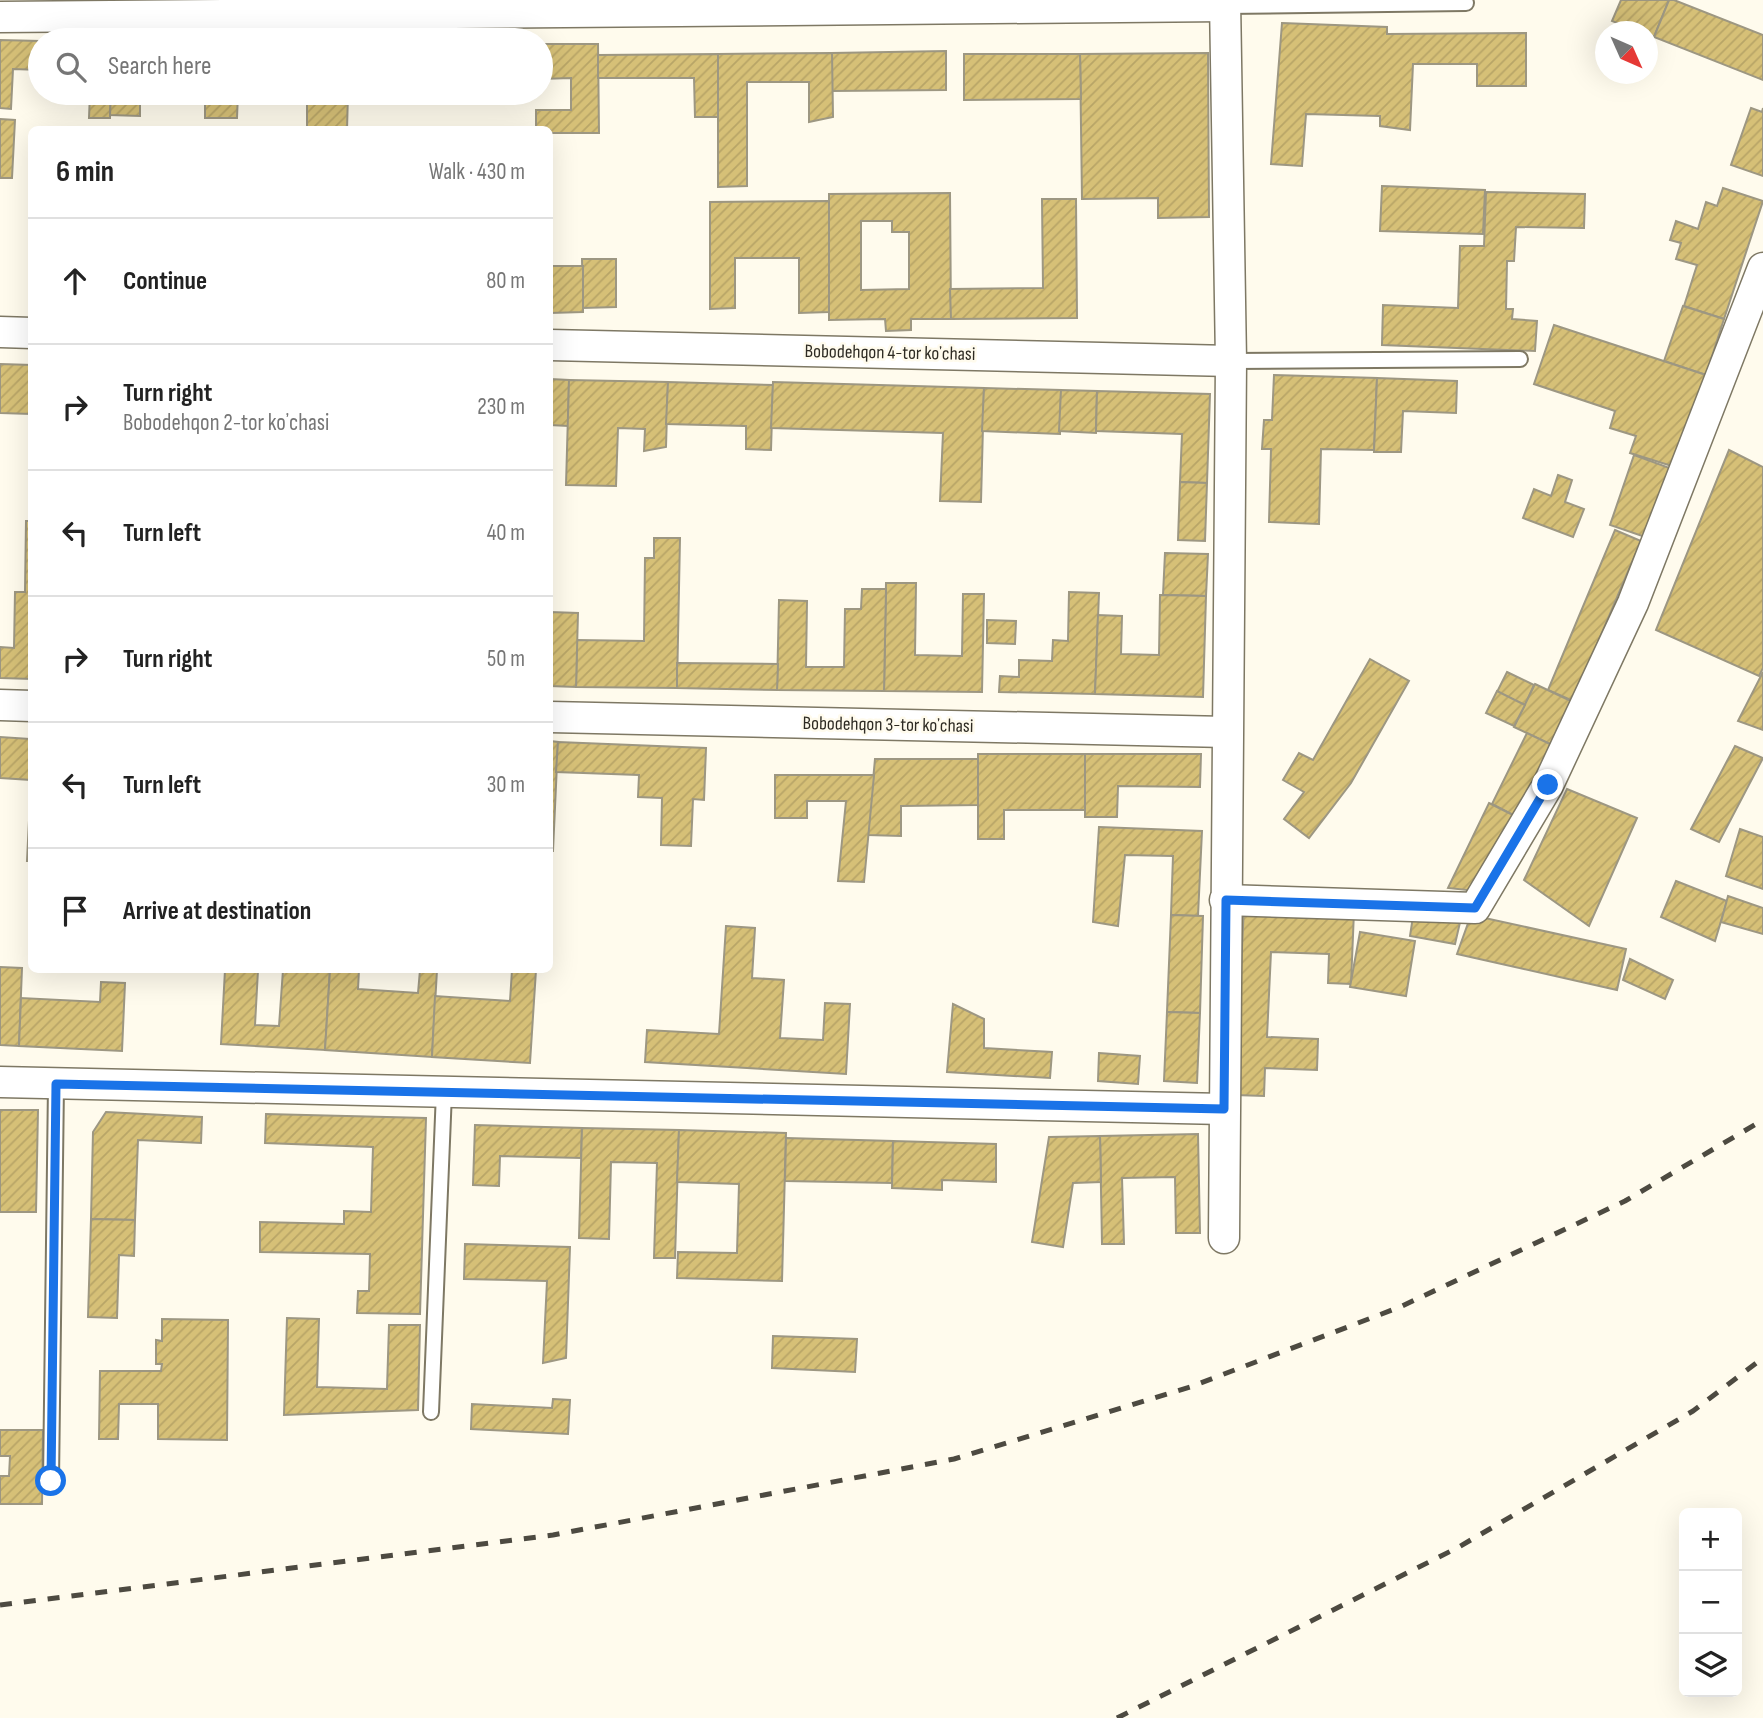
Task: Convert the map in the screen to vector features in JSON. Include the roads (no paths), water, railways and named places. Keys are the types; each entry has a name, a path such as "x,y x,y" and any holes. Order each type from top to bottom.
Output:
{"street":[{"path":"0,17 1225,3 1231,361 1224,1238"},
{"path":"1226,900 1475,908 1548,785 1633,603 1763,268"},
{"path":"0,332 28,333"},
{"name":"Bobodehqon 4-tor koʼchasi","path":"553,345 1231,361"},
{"path":"0,705 28,706"},
{"name":"Bobodehqon 3-tor koʼchasi","path":"553,717 1226,732"},
{"path":"0,1083 1224,1109"}],"lane":[{"path":"1225,3 1466,3"},
{"path":"1231,361 1520,359"},
{"path":"51,1481 56,1084"},
{"path":"431,1412 444,1092"}],"railway":[{"path":"0,1605 553,1535 954,1459 1190,1387 1400,1307 1625,1201 1763,1120"},
{"path":"1117,1718 1457,1548 1693,1411 1763,1358"}]}
